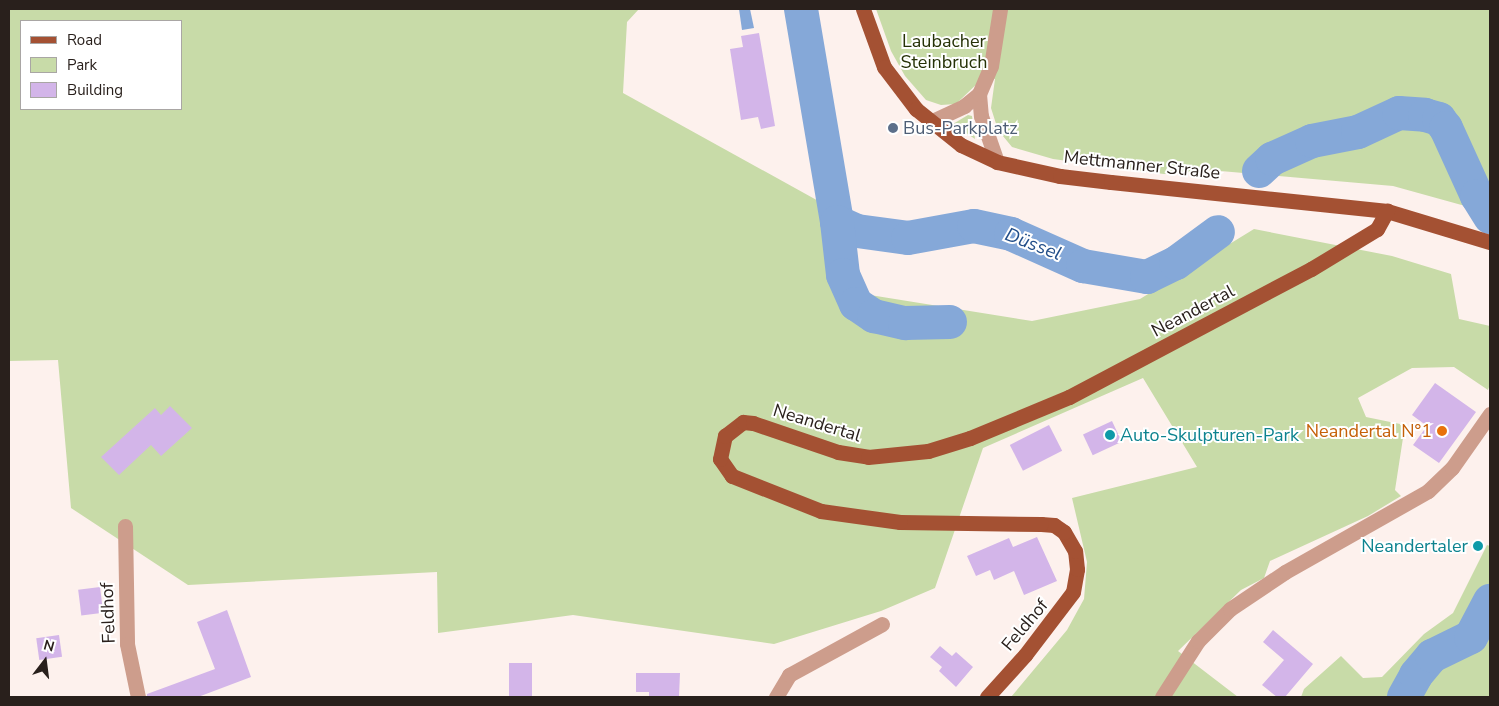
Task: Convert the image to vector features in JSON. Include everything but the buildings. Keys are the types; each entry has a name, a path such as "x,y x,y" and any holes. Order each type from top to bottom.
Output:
{"main road":[{"name":"Mettmanner Straße","path":"863,9 884,67 906,97 930,122 961,145 997,162 1060,176 1387,211 1490,242"},
{"name":"Neandertal","path":"1078,569 1071,540 1054,525 900,522 821,511 732,476 720,459 722,441 733,426 743,422 838,452 868,458 928,451 970,438 1069,396 1303,274 1377,229 1387,211"},
{"name":"Feldhof","path":"987,697 1068,602 1077,582 1078,569"}],"lane":[{"path":"997,162 981,116 980,94 991,66 1000,9"},
{"path":"930,122 964,106 980,94"},
{"path":"1162,697 1198,641 1230,609 1285,572 1428,491 1452,468 1490,414"},
{"name":"Feldhof","path":"125,526 127,644 138,697"},
{"path":"776,697 788,675 882,624"}],"green space":[{"path":"9,9 639,9 627,22 623,93 822,203 845,291 1032,321 1140,299 1254,229 1392,256 1451,274 1459,319 1490,326 1490,384 1488,390 1454,367 1412,368 1358,398 1366,417 1405,425 1395,490 1401,496 1368,516 1270,561 1264,578 1241,590 1178,651 1238,697 1011,697 1067,630 1084,599 1087,562 1072,498 1197,467 1143,378 983,448 935,588 881,611 774,644 573,615 438,633 437,572 188,585 71,508 58,360 9,361"},
{"name":"Laubacher Steinbruch","path":"876,9 1490,9 1490,197 1476,209 1393,186 1209,170 1164,174 1053,159 1012,147 998,130 991,108 995,79 984,77 956,104 941,105 926,100 905,76 891,51"},
{"path":"968,115 972,116 975,139 953,124"},
{"path":"1487,545 1490,546 1490,697 1301,697 1304,689 1341,656 1363,678 1382,677 1424,634 1453,613"}],"water":[{"path":"739,9 750,9 754,28 742,30"}],"waterway":[{"name":"Düssel","path":"801,9 837,222 857,231 908,238 974,226 1011,234 1083,266 1147,277 1176,263 1218,232"},
{"name":"Düssel","path":"1259,171 1272,159 1312,141 1358,132 1399,113 1425,115 1439,119 1446,128 1477,196 1490,217"},
{"name":"Düssel","path":"837,222 843,275 856,304 874,316 905,323 950,322"},
{"name":"Düssel","path":"1404,697 1416,675 1432,656 1471,637 1490,601"}],"place":[{"name":"Bus-Parkplatz","path":"893,128"},
{"name":"Neandertal N°1","path":"1442,431"},
{"name":"Auto-Skulpturen-Park","path":"1110,435"},
{"name":"Neandertaler","path":"1478,546"}]}
